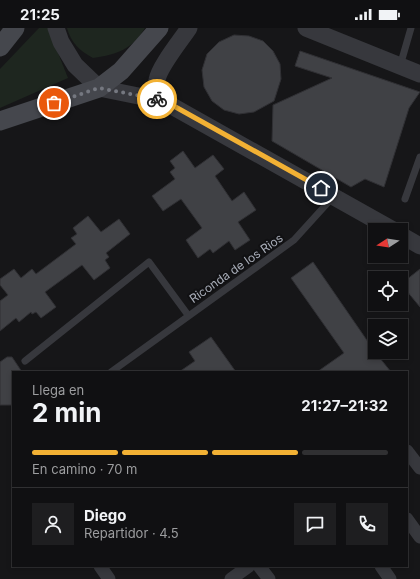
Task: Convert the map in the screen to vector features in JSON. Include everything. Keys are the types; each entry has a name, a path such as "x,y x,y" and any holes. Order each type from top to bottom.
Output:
{"main road":[{"path":"0,47 15,28"},
{"path":"0,121 99,88 121,71 159,28"}],"street":[{"path":"56,28 61,42 75,65 99,88 163,100 381,223"},
{"path":"163,100 157,88 156,80 189,28"},
{"path":"306,28 420,74"},
{"path":"408,239 420,246"},
{"path":"408,452 420,468"},
{"path":"408,520 420,537"},
{"path":"101,567 109,579"},
{"path":"231,579 248,567"},
{"path":"260,567 269,579"},
{"path":"382,567 390,579"}],"lane":[{"path":"400,67 411,28"},
{"path":"405,199 420,157"},
{"name":"Riconda de los Rios","path":"25,361 149,262 188,315 294,240 334,196"},
{"path":"112,371 188,315"}],"shaded area":[{"path":"39,28 48,28 68,78 0,108 0,69"},
{"path":"67,28 145,28 129,46 123,50 110,55 93,58 77,46 71,38"}],"building":[{"path":"234,35 249,36 263,41 273,51 280,64 281,79 274,101 254,112 239,114 224,110 212,101 204,87 202,70 207,54 219,42"},
{"path":"300,51 420,92 409,108 384,187 365,179 351,187 272,141 273,105 332,78 295,66"},
{"path":"183,151 195,168 213,155 224,169 215,176 232,201 244,192 256,210 238,222 250,240 235,250 229,241 213,253 210,249 198,258 186,240 202,228 181,199 163,211 152,196 175,179 170,172 175,168 170,161"},
{"path":"88,216 101,232 119,219 130,234 106,253 109,257 105,260 110,268 94,280 82,265 45,292 56,307 41,318 36,312 32,314 31,312 19,322 16,318 0,331 0,301 8,295 0,285 0,279 14,269 21,278 32,269 36,274 76,244 71,238 77,234 73,228"},
{"path":"313,262 368,342 368,359 381,359 390,371 318,371 344,353 291,278"},
{"path":"420,269 420,307 408,292 408,278"},
{"path":"211,337 235,371 180,371 195,361 189,352"},
{"path":"7,357 12,357 21,371 12,371 12,405 0,405 0,362"}],"way so far":[{"path":"54,103 99,88 157,99"}],"route":[{"path":"157,99 163,100 321,188"}]}
